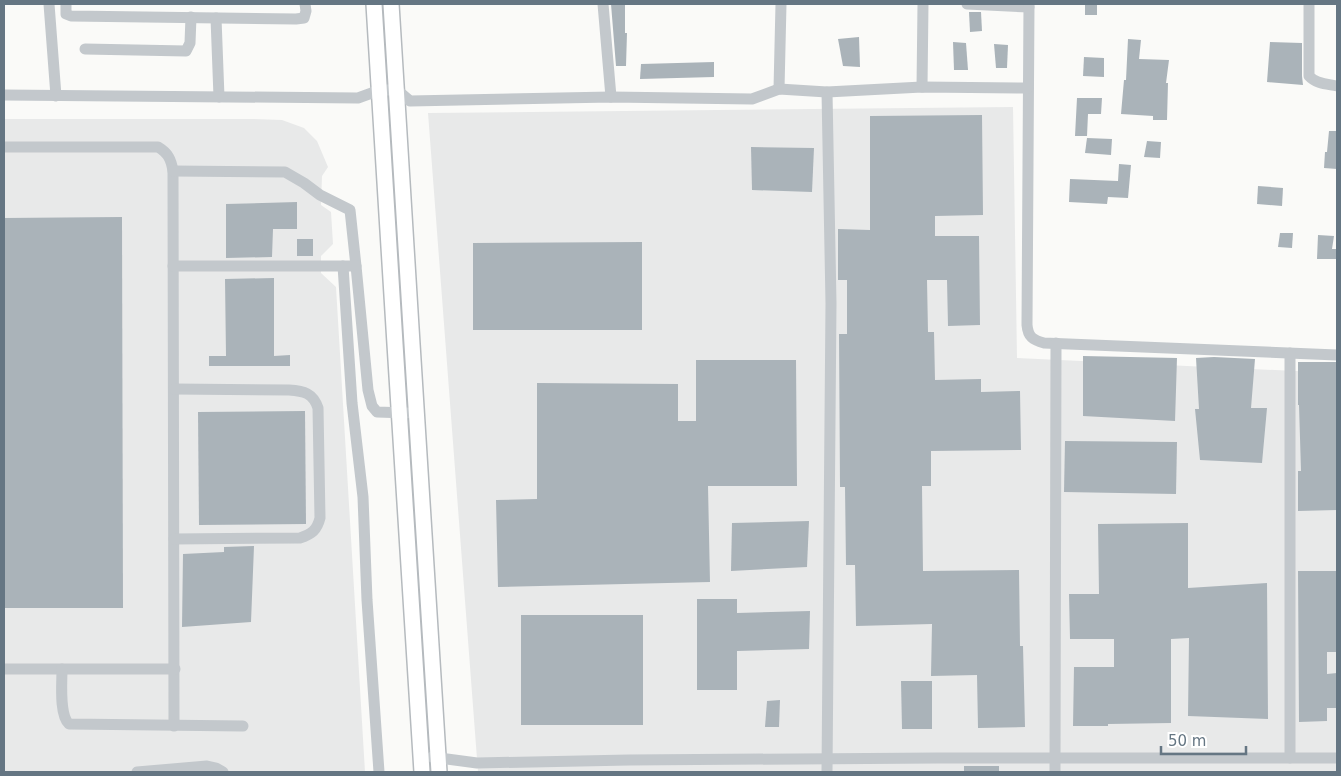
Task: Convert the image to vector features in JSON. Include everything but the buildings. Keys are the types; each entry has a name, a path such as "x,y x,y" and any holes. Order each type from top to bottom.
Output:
{"main road":[{"path":"374,4 422,765"},
{"path":"391,4 426,594 439,772"}],"street":[{"path":"50,4 56,96"},
{"path":"66,4 66,14 70,16 191,18 304,18 306,4"},
{"path":"603,4 611,97"},
{"path":"778,89 781,4"},
{"path":"922,87 923,4"},
{"path":"966,4 1029,6 1027,326 1028,332 1034,340 1056,343 1337,355"},
{"path":"1309,4 1309,76 1321,83 1337,86"},
{"path":"85,49 186,51 190,43 191,18"},
{"path":"216,18 219,97"},
{"path":"4,95 358,98 380,90 397,90 410,100 611,97 752,99 778,89 828,92 922,87 1028,88"},
{"path":"827,772 831,303 828,92"},
{"path":"4,147 158,147 166,151 171,161 173,171 174,726"},
{"path":"173,171 285,172 304,183 320,196 350,210 368,390 372,406 377,412 416,412"},
{"path":"173,266 356,266"},
{"path":"343,266 352,404 363,497 368,610 379,772"},
{"path":"1055,772 1056,343"},
{"path":"1290,353 1290,758"},
{"path":"174,389 303,390 310,394 316,401 318,408 320,518 318,528 310,535 300,538 174,539"},
{"path":"4,669 175,669"},
{"path":"62,669 63,712 65,720 69,724 243,726"},
{"path":"422,765 438,756 445,760 477,763 827,758 1337,758"},
{"path":"137,772 207,766 223,772"}],"shaded area":[{"path":"1013,107 1017,358 1337,373 1337,772 478,772 428,113"},
{"path":"4,119 282,120 304,128 317,141 328,167 322,176 321,205 331,212 333,244 321,256 321,273 336,287 365,772 4,772"}]}
